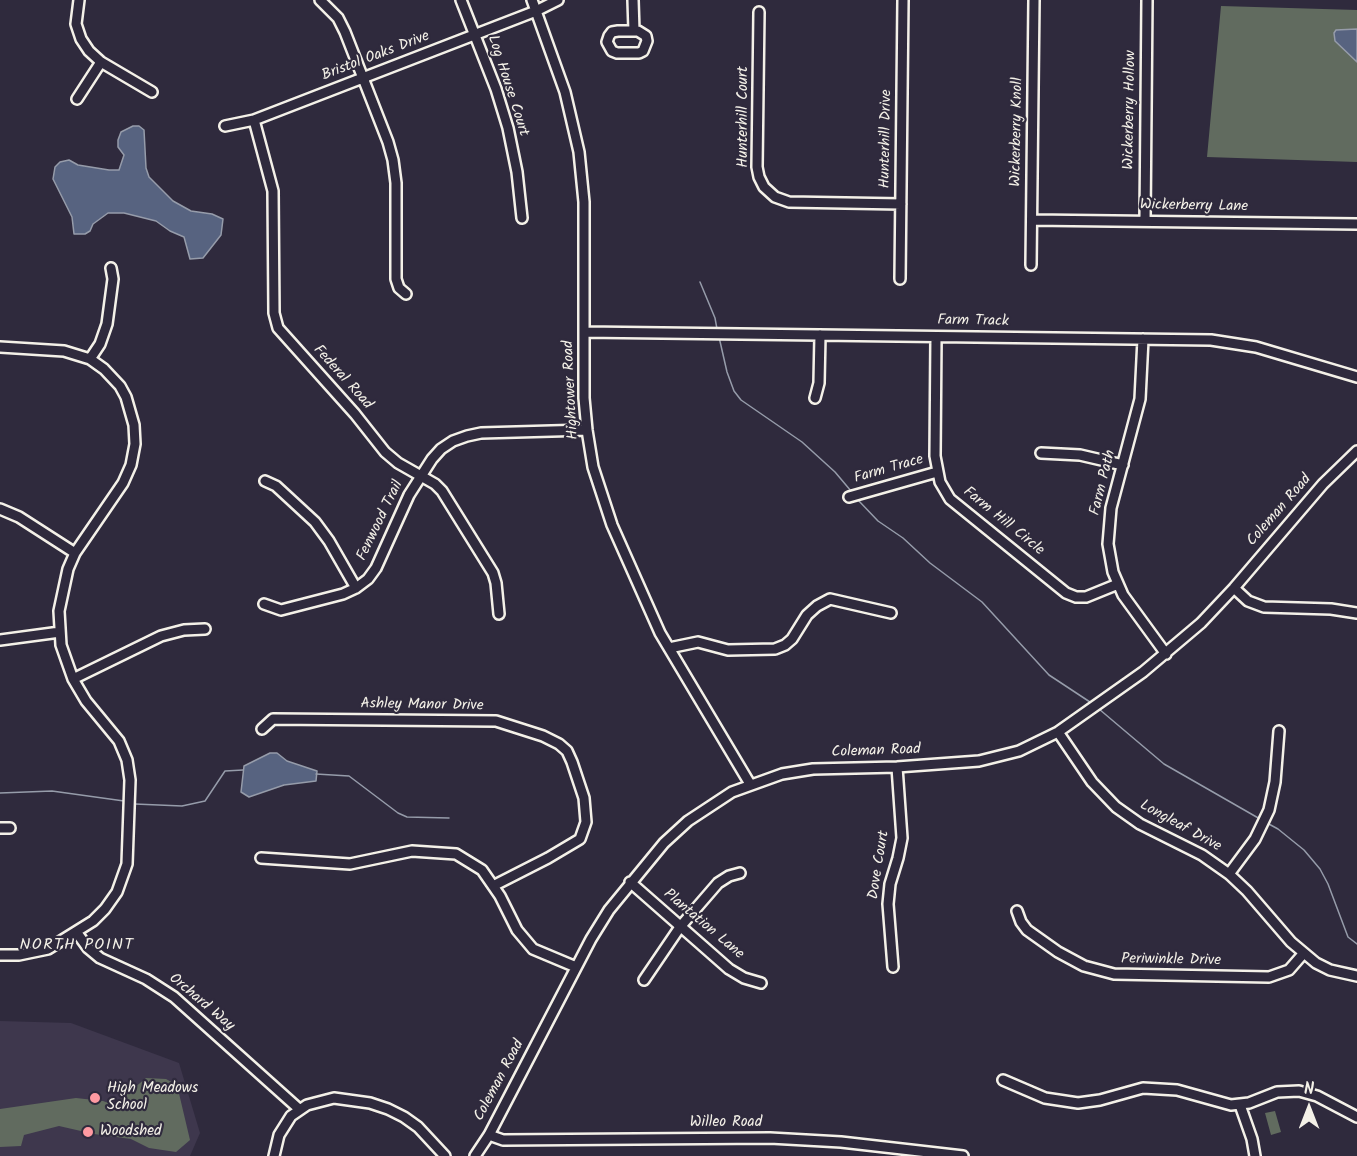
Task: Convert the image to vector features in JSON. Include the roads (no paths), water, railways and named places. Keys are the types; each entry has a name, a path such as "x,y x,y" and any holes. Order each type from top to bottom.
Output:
{"street":[{"path":"79,0 76,24 81,39 89,51 101,62 152,92"},
{"path":"320,0 342,25 364,78 393,160 396,183 396,279 399,288 406,294"},
{"name":"Log House Court","path":"461,0 496,89 508,128 517,172 522,218"},
{"name":"Hightower Road","path":"532,0 566,92 579,152 584,202 587,430 593,467 603,502 645,600 669,648 750,784"},
{"name":"Bristol Oaks Drive","path":"225,126 254,120 536,11 558,0"},
{"path":"633,0 634,31"},
{"name":"Hunterhill Drive","path":"900,279 903,0"},
{"name":"Wickerberry Knoll","path":"1031,265 1034,0"},
{"name":"Wickerberry Hollow","path":"1145,221 1147,0"},
{"name":"Hunterhill Court","path":"759,12 757,167 764,188 775,197 789,202 901,204"},
{"path":"77,99 101,62"},
{"name":"Federal Road","path":"254,120 273,191 274,313 278,328 355,414 385,452 442,491 489,563 496,583 499,614"},
{"name":"Wickerberry Lane","path":"1032,220 1357,224"},
{"path":"90,359 100,344 106,324 112,279 111,268"},
{"name":"Farm Track","path":"584,332 1211,340 1240,344 1357,377"},
{"path":"815,398 819,383 820,335"},
{"name":"Farm Hill Circle","path":"936,337 935,456 937,472 944,490 956,506 1066,593 1076,597 1086,597 1118,584"},
{"name":"Farm Path","path":"1143,339 1140,399 1111,508 1108,530 1110,557 1118,584 1130,606 1166,654"},
{"path":"0,347 53,349 90,359 112,378 126,397 134,425 135,444 131,465 123,483 75,552 62,590 59,611 64,657 73,680 86,701 119,741 127,760 130,780 129,850 124,876 117,892 105,909 77,933 54,946 34,953 0,955"},
{"name":"Fenwood Trail","path":"264,604 281,610 343,594 368,579 376,568 400,512 421,476 441,449 453,441 481,433 587,430"},
{"name":"Coleman Road","path":"476,1156 576,967 609,910 664,843 687,821 718,800 750,784 782,774 813,769 954,764 986,759 1019,750 1058,732 1166,654 1201,623 1323,484 1357,451"},
{"path":"1041,453 1080,455 1123,465"},
{"name":"Farm Trace","path":"849,497 937,472"},
{"path":"265,481 276,486 315,522 329,540 356,588"},
{"path":"0,509 19,517 75,552"},
{"path":"1234,588 1248,601 1264,607 1331,609 1357,613"},
{"path":"669,648 698,642 728,650 775,649 792,639 807,615 830,599 891,613"},
{"path":"73,680 161,636 184,630 205,629"},
{"path":"0,640 60,632"},
{"name":"Ashley Manor Drive","path":"262,729 273,719 496,722 543,736 559,744 570,756 584,798 586,822 580,838 548,858 493,886"},
{"path":"1229,874 1255,838 1269,810 1275,782 1279,731"},
{"name":"Longleaf Drive","path":"1058,732 1092,782 1116,807 1140,824 1202,855 1229,874 1303,954 1330,970 1357,976"},
{"name":"Dove Court","path":"893,967 888,918 890,884 902,838 897,766"},
{"path":"261,858 350,864 412,851 456,854 482,870 518,930 533,949 576,967"},
{"path":"644,980 680,927 717,883 740,873"},
{"name":"Plantation Lane","path":"630,882 729,969 744,978 760,983"},
{"name":"Periwinkle Drive","path":"1017,911 1027,930 1058,952 1084,966 1114,974 1269,977 1289,970 1303,954"},
{"name":"Orchard Way","path":"77,933 88,948 100,958 146,979 174,997 299,1109"},
{"path":"1003,1080 1045,1098 1066,1103 1090,1102 1132,1090 1154,1088 1178,1090 1223,1104 1240,1105 1277,1092 1299,1091 1317,1096 1357,1117"},
{"path":"274,1156 284,1125 299,1109 315,1101 333,1098 370,1103 388,1109 418,1127 445,1156"},
{"path":"1240,1105 1252,1139 1255,1156"},
{"name":"Willeo Road","path":"489,1135 503,1140 770,1138 841,1142 963,1156"}],"water":[{"path":"1357,29 1357,62 1335,41 1334,33 1336,30"},
{"path":"133,126 139,126 144,130 146,168 149,177 173,201 191,211 212,214 223,219 221,235 203,258 190,259 184,237 156,221 124,213 108,213 93,224 90,231 85,234 74,234 72,217 53,179 55,167 60,162 69,160 78,165 119,170 124,155 118,147 118,140 121,132"},
{"path":"270,753 277,753 287,761 317,771 316,781 284,785 249,797 241,792 244,766"}],"waterway":[{"path":"700,282 715,318 717,329"},
{"path":"719,337 727,372 734,391 741,400 802,442 835,472 851,491"},
{"path":"858,500 878,521 903,538 930,563 982,602 1049,675 1093,704"},
{"path":"1099,709 1164,764 1260,819"},
{"path":"135,804 182,806 205,801 225,771 243,770"},
{"path":"316,774 349,776 398,813 407,817 449,818"},
{"path":"0,793 52,791 124,801"},
{"path":"1267,823 1304,850 1320,869 1348,937 1357,944"}],"place":[{"name":"High Meadows School","path":"95,1098"},
{"name":"Woodshed","path":"88,1132"}],"district":[{"name":"NORTH POINT","path":"77,946"}]}
